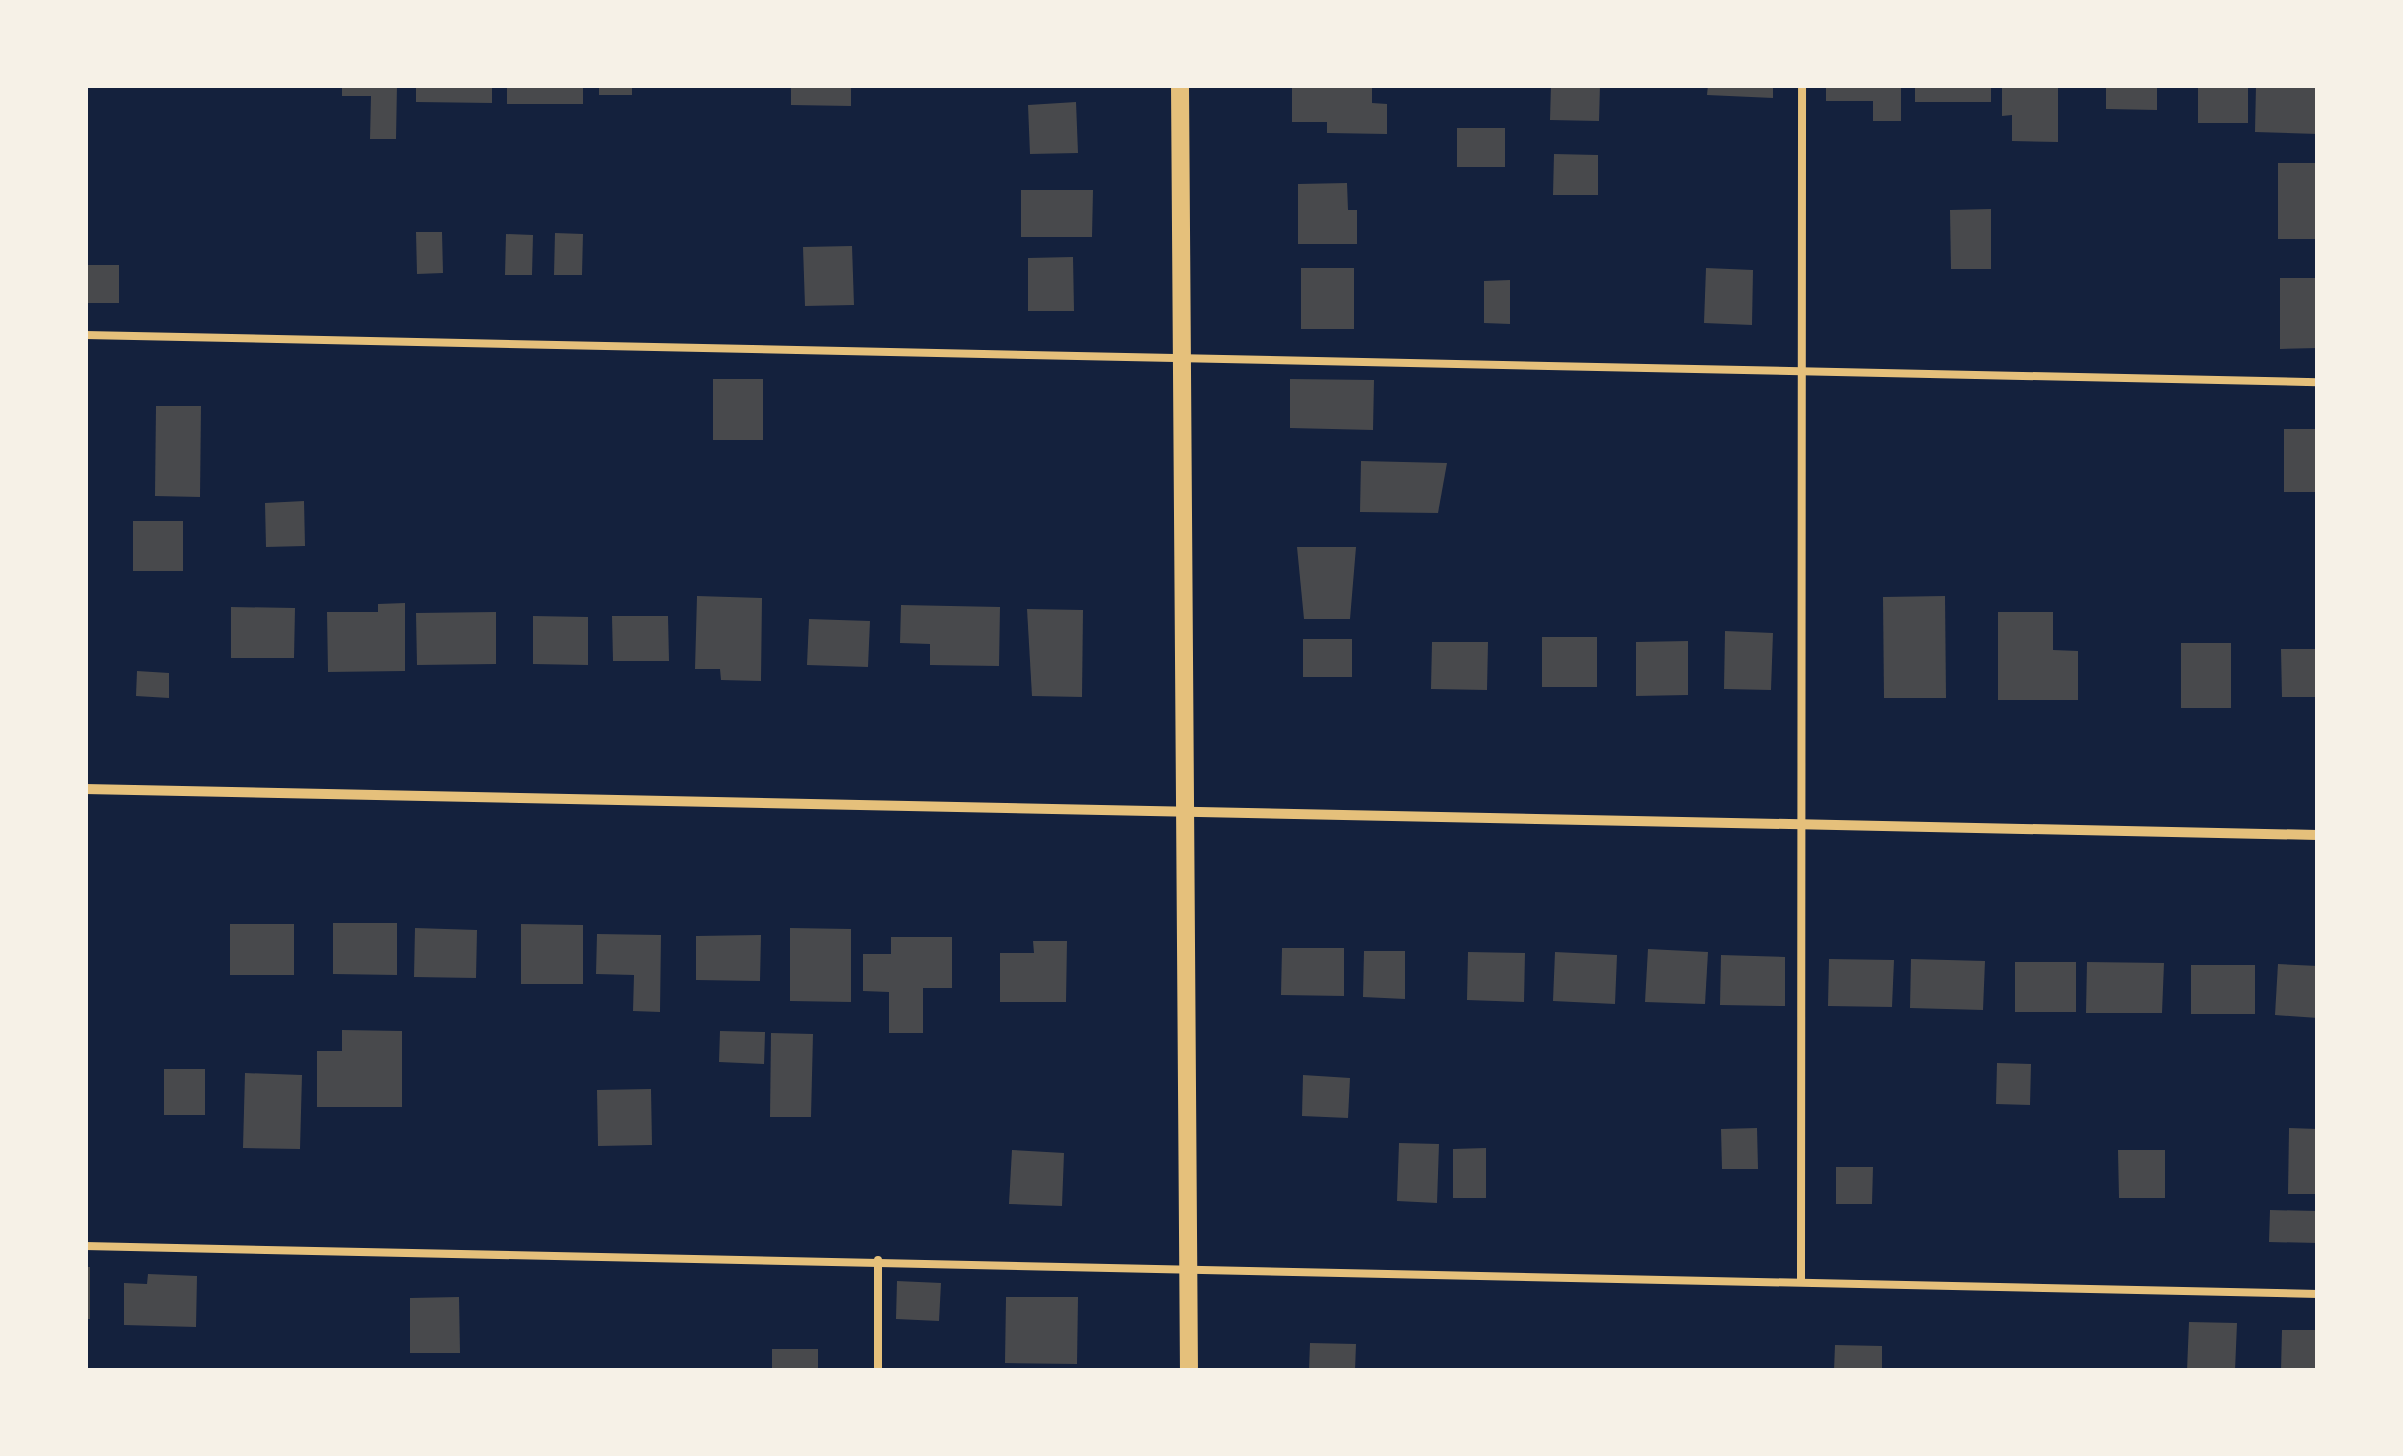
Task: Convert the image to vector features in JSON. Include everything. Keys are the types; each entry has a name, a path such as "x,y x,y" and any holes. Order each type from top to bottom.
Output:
{"street":[{"path":"1180,85 1189,1371"},
{"path":"85,789 2318,835"}],"lane":[{"path":"1802,85 1802,1281"},
{"path":"85,335 2318,382"},
{"path":"85,1246 1189,1266 2318,1294"},
{"path":"878,1260 878,1371"}],"building":[{"path":"342,85 397,85 396,139 370,139 371,96 342,96"},
{"path":"416,85 492,85 492,103 416,102"},
{"path":"507,85 583,85 583,104 507,104"},
{"path":"599,85 632,85 632,95 599,95"},
{"path":"791,85 851,85 851,106 791,105"},
{"path":"1292,85 1372,85 1372,103 1387,104 1387,134 1327,133 1327,122 1292,122"},
{"path":"1551,85 1600,85 1599,121 1550,120"},
{"path":"1708,85 1773,85 1773,98 1707,95"},
{"path":"1826,85 1901,85 1901,121 1873,121 1873,101 1826,101"},
{"path":"1915,85 1991,85 1991,102 1915,102"},
{"path":"2002,85 2058,85 2058,142 2012,141 2012,115 2002,116"},
{"path":"2106,85 2157,85 2157,110 2106,109"},
{"path":"2198,85 2248,85 2248,123 2198,123"},
{"path":"2256,85 2318,85 2318,134 2255,132"},
{"path":"1076,102 1078,153 1030,154 1028,105"},
{"path":"1457,128 1505,128 1505,167 1457,167"},
{"path":"1554,154 1598,155 1598,195 1553,195"},
{"path":"2278,163 2318,163 2318,239 2278,239"},
{"path":"1347,183 1348,210 1357,210 1357,244 1298,244 1298,184"},
{"path":"1021,190 1093,190 1092,237 1021,237"},
{"path":"1991,209 1991,269 1951,269 1950,210"},
{"path":"416,232 442,232 443,273 417,274"},
{"path":"555,233 583,234 582,275 554,275"},
{"path":"506,234 533,235 532,275 505,275"},
{"path":"852,246 854,305 805,306 803,247"},
{"path":"1073,257 1074,311 1028,311 1028,258"},
{"path":"85,265 119,265 119,303 86,303"},
{"path":"1301,268 1354,268 1354,329 1301,329"},
{"path":"1706,268 1753,270 1752,325 1704,323"},
{"path":"2280,278 2318,278 2318,348 2280,349"},
{"path":"1510,280 1510,324 1484,323 1484,281"},
{"path":"713,379 763,379 763,440 713,440"},
{"path":"1290,379 1374,380 1373,430 1290,428"},
{"path":"156,406 201,406 200,497 155,496"},
{"path":"2284,429 2318,429 2318,492 2284,492"},
{"path":"1361,461 1447,463 1438,513 1360,512"},
{"path":"304,501 305,546 266,547 265,503"},
{"path":"133,521 183,521 183,571 133,571"},
{"path":"1297,547 1356,547 1350,619 1304,619"},
{"path":"697,596 762,598 761,681 721,680 720,669 695,669"},
{"path":"1945,596 1946,698 1884,698 1883,597"},
{"path":"405,603 405,671 328,672 327,612 378,612 378,604"},
{"path":"901,605 1000,607 999,666 930,665 930,644 900,643"},
{"path":"231,607 295,608 294,658 231,658"},
{"path":"1027,609 1083,610 1082,697 1032,696"},
{"path":"496,612 496,664 417,665 416,613"},
{"path":"1998,612 2053,612 2053,650 2078,651 2078,700 1998,700"},
{"path":"533,616 588,617 588,665 533,664"},
{"path":"612,616 668,616 669,661 613,661"},
{"path":"809,619 870,621 868,667 807,665"},
{"path":"1725,631 1773,633 1771,690 1724,689"},
{"path":"1542,637 1597,637 1597,687 1542,687"},
{"path":"1303,639 1352,639 1352,677 1303,677"},
{"path":"1688,641 1688,695 1636,696 1636,642"},
{"path":"1432,642 1488,642 1487,690 1431,689"},
{"path":"2181,643 2231,643 2231,708 2181,708"},
{"path":"2281,649 2318,649 2318,697 2282,697"},
{"path":"137,671 169,673 169,698 136,696"},
{"path":"333,923 397,923 397,975 333,974"},
{"path":"230,924 294,924 294,975 230,975"},
{"path":"521,924 583,925 583,984 521,984"},
{"path":"415,928 477,930 476,978 414,977"},
{"path":"790,928 851,929 851,1002 790,1001"},
{"path":"597,934 661,935 660,1012 633,1011 634,975 596,974"},
{"path":"761,935 760,981 696,980 696,936"},
{"path":"891,937 952,937 952,988 923,988 923,1033 889,1033 889,992 863,991 863,954 891,954"},
{"path":"1033,941 1067,941 1066,1002 1000,1002 1000,953 1034,953"},
{"path":"1282,948 1344,948 1344,996 1281,995"},
{"path":"1648,949 1708,952 1705,1004 1645,1002"},
{"path":"1364,951 1405,951 1405,999 1363,997"},
{"path":"1468,952 1525,953 1524,1002 1467,1000"},
{"path":"1555,952 1617,955 1615,1004 1553,1001"},
{"path":"1721,955 1785,957 1785,1006 1720,1005"},
{"path":"1829,959 1894,960 1892,1007 1828,1006"},
{"path":"1911,959 1985,961 1983,1010 1910,1008"},
{"path":"2015,962 2076,962 2076,1012 2015,1012"},
{"path":"2087,962 2164,963 2162,1013 2086,1013"},
{"path":"2278,964 2318,966 2318,1018 2275,1015"},
{"path":"2191,965 2255,965 2255,1014 2191,1014"},
{"path":"342,1030 402,1031 402,1107 317,1107 317,1051 342,1051"},
{"path":"720,1031 765,1032 764,1064 719,1062"},
{"path":"771,1033 813,1034 811,1117 770,1117"},
{"path":"1997,1063 2031,1064 2030,1105 1996,1104"},
{"path":"164,1069 205,1069 205,1115 164,1115"},
{"path":"245,1073 302,1075 300,1149 243,1148"},
{"path":"1303,1075 1350,1078 1348,1118 1302,1116"},
{"path":"651,1089 652,1145 598,1146 597,1090"},
{"path":"1757,1128 1758,1169 1722,1169 1721,1129"},
{"path":"2289,1128 2318,1129 2318,1194 2288,1194"},
{"path":"1399,1143 1439,1144 1437,1203 1397,1201"},
{"path":"1486,1148 1486,1198 1453,1198 1453,1149"},
{"path":"1012,1150 1064,1153 1062,1206 1009,1204"},
{"path":"2118,1150 2165,1150 2165,1198 2119,1198"},
{"path":"1836,1167 1873,1167 1872,1204 1836,1204"},
{"path":"2270,1210 2318,1211 2318,1243 2269,1242"},
{"path":"85,1267 90,1267 90,1319 85,1319"},
{"path":"148,1274 197,1276 196,1327 124,1325 124,1283 147,1284"},
{"path":"897,1281 941,1283 939,1321 896,1319"},
{"path":"459,1297 460,1353 410,1353 410,1298"},
{"path":"1006,1297 1078,1297 1077,1364 1005,1363"},
{"path":"2189,1322 2237,1323 2235,1371 2187,1371"},
{"path":"2282,1330 2318,1330 2318,1371 2281,1371"},
{"path":"1310,1343 1356,1344 1355,1371 1309,1371"},
{"path":"1835,1345 1882,1346 1882,1371 1834,1371"},
{"path":"772,1349 818,1349 818,1371 772,1371"}]}
